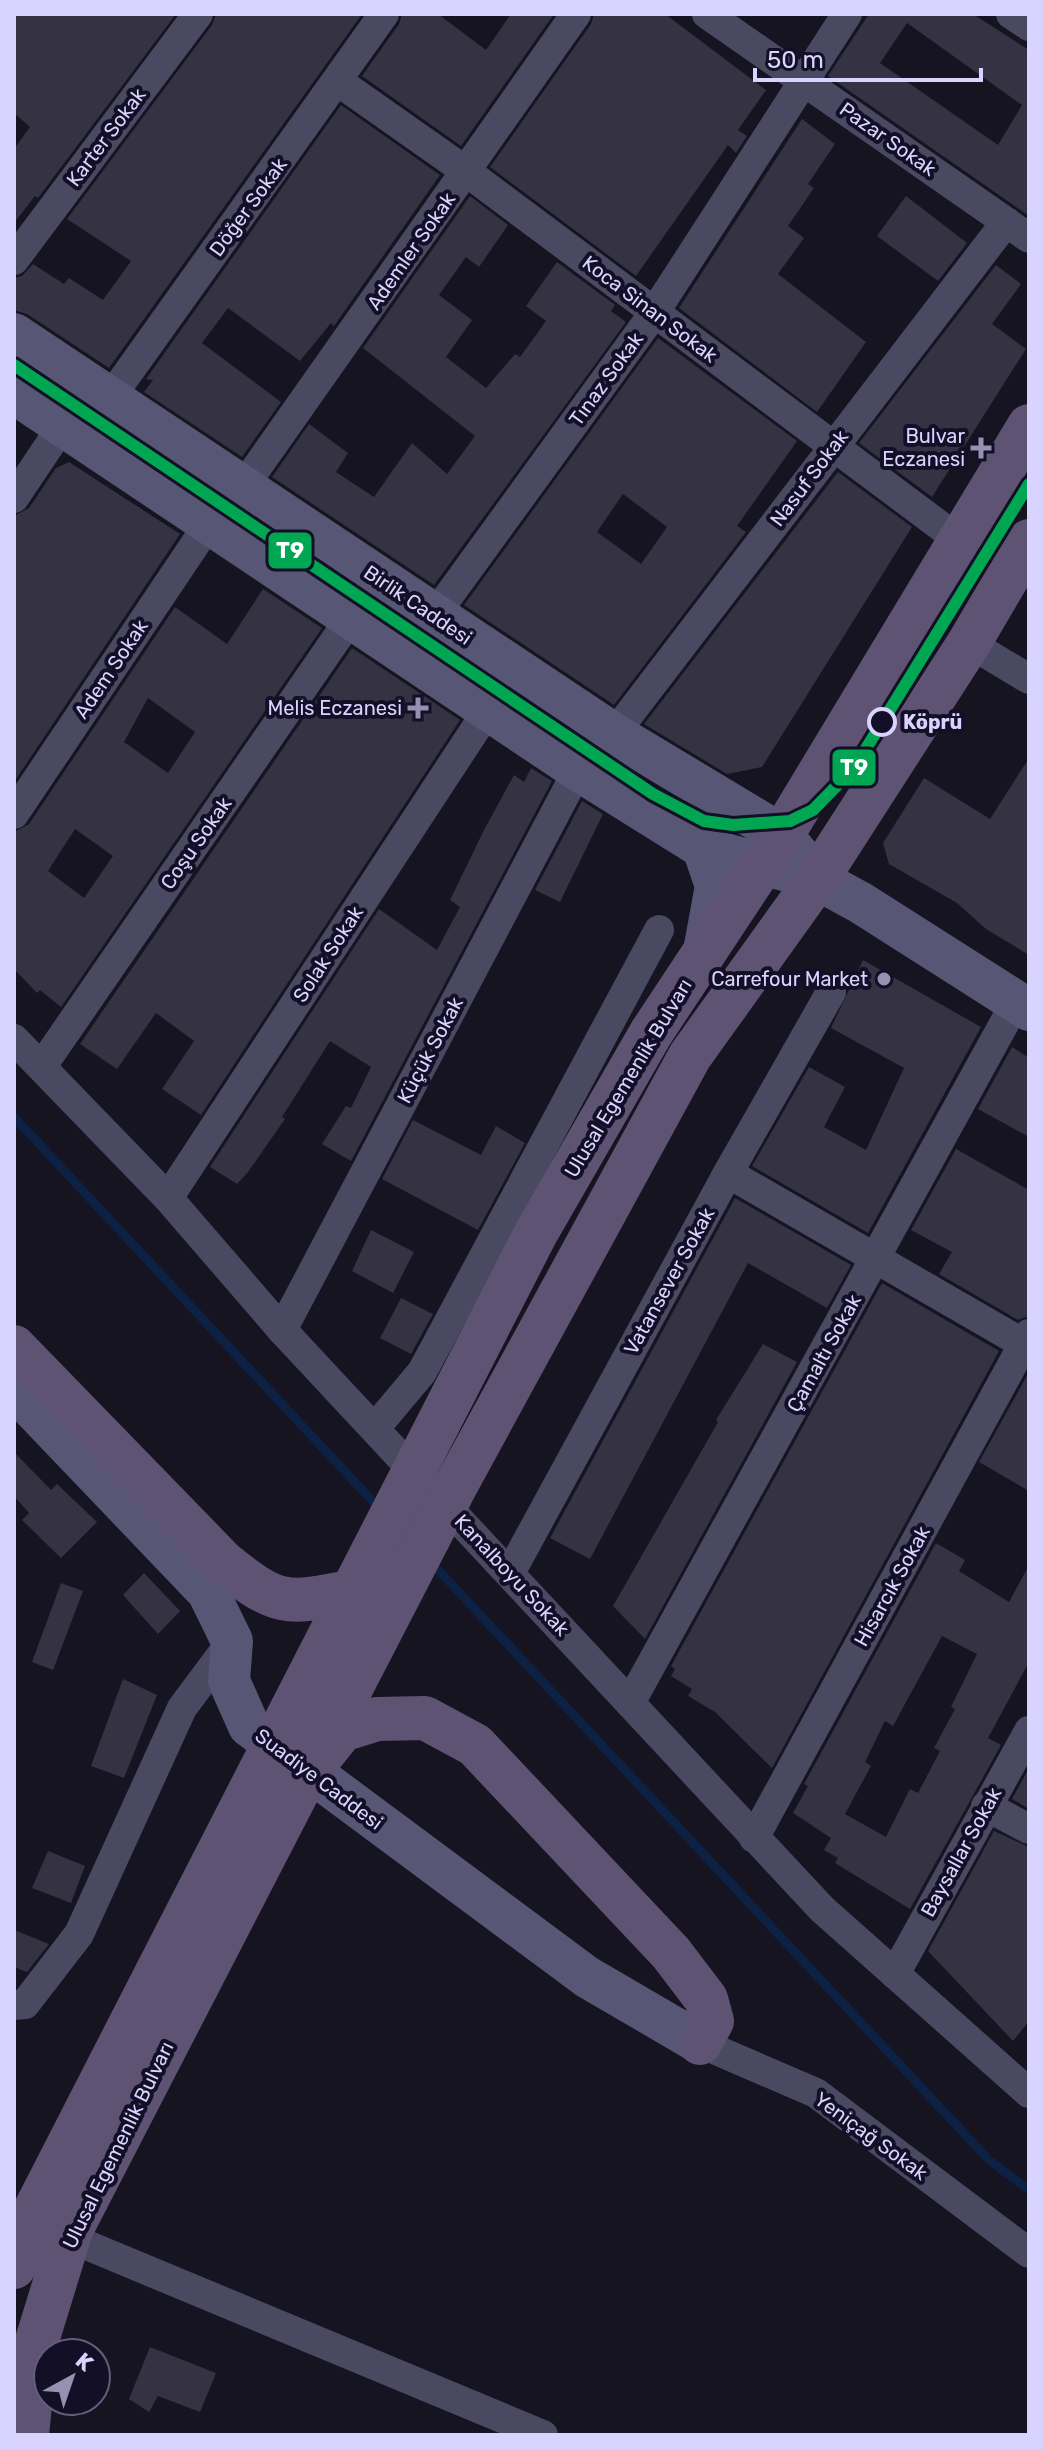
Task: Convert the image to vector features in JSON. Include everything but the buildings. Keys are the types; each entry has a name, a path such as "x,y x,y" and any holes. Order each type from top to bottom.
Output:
{"main road":[{"name":"Birlik Caddesi","path":"14,334 614,734 772,849 1022,1006"},
{"path":"14,393 578,770 703,848 772,849"},
{"name":"Ulusal Egemenlik Bulvarı","path":"14,2267 34,2212 536,1233 651,1033 772,849 1029,426"},
{"name":"Ulusal Egemenlik Bulvarı","path":"27,2435 36,2344 71,2230 456,1485 690,1056 817,879 969,643 1029,541"},
{"path":"703,848 716,886 703,955"},
{"path":"14,1347 224,1563 261,1593 298,1602 355,1591"},
{"path":"14,1389 208,1592 232,1641"},
{"name":"Suadiye Caddesi","path":"232,1641 229,1681 249,1726 587,1977 700,2043"},
{"path":"305,1777 342,1730 377,1719 425,1718 475,1745 671,1953 706,1999 712,2021 700,2043"}],"street":[{"name":"Karter Sokak","path":"14,260 198,14"},
{"name":"Döğer Sokak","path":"110,398 339,82 384,14"},
{"name":"Ademler Sokak","path":"243,487 576,14"},
{"name":"Pazar Sokak","path":"707,14 1017,230"},
{"name":"Tınaz Sokak","path":"434,616 654,313 847,14"},
{"path":"1011,14 1029,26"},
{"name":"Koca Sinan Sokak","path":"339,82 467,172 835,444 959,540"},
{"name":"Nasuf Sokak","path":"614,734 835,444 1017,230"},
{"path":"14,498 63,425"},
{"name":"Adem Sokak","path":"14,814 208,525"},
{"name":"Coşu Sokak","path":"42,1066 350,619"},
{"path":"969,643 1029,679"},
{"name":"Solak Sokak","path":"168,1198 488,710"},
{"name":"Küçük Sokak","path":"282,1330 578,770"},
{"path":"375,1428 422,1372 659,930"},
{"name":"Vatansever Sokak","path":"510,1573 728,1173 831,992"},
{"name":"Çamaltı Sokak","path":"630,1703 876,1258 1022,1006"},
{"name":"Kanalboyu Sokak","path":"14,1039 168,1198 282,1330 822,1909 1028,2089"},
{"path":"728,1173 1027,1342"},
{"name":"Hisarcık Sokak","path":"754,1838 1027,1342"},
{"path":"14,2005 25,2004 79,1934 182,1708 232,1641"},
{"name":"Baysallar Sokak","path":"895,1974 1029,1731"},
{"path":"986,1806 1029,1829"},
{"name":"Yeniçağ Sokak","path":"700,2043 816,2093 1029,2253"},
{"path":"14,2215 543,2435"}],"waterway":[{"path":"14,1117 380,1509"},
{"path":"429,1560 989,2160 1029,2190"}],"transit line":[{"name":"T9","path":"14,365 653,794 704,821 733,825 790,821 813,810 854,768 1029,484"}],"place":[{"name":"Bulvar Eczanesi","path":"981,448"},
{"name":"Melis Eczanesi","path":"418,708"},
{"name":"Köprü","path":"882,722"},
{"name":"Carrefour Market","path":"884,979"}]}
